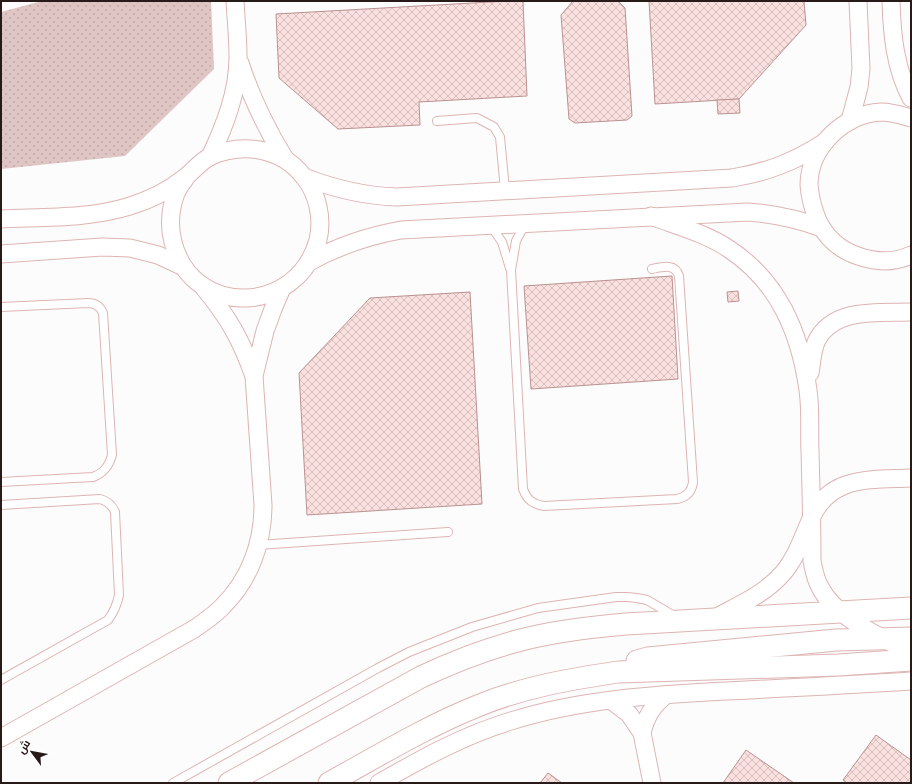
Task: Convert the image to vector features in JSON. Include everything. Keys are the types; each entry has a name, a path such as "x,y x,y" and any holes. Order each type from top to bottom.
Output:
{"street":[{"path":"210,157 227,119 236,78 238,57 235,1"},
{"path":"850,121 859,87 861,69 858,1"},
{"path":"890,1 895,52 900,72 911,98"},
{"path":"238,57 248,86 263,120 285,159"},
{"path":"911,118 898,114 882,112 865,115 850,121 836,130 825,142 813,162 809,184 812,208 822,228 834,242 850,253 867,259 886,261 904,258 911,255"},
{"path":"304,177 340,190 378,197 732,178 752,175 784,165 808,153 825,142"},
{"path":"248,148 267,151 285,159 304,177 318,204 320,219 319,234 315,249 309,262 297,277 282,288 267,295 251,298 234,298 203,286 192,278 184,267 175,251 170,232 170,214 175,195 185,179 196,166 210,157 228,150 248,148"},
{"path":"1,220 89,214 110,211 149,199 185,179"},
{"path":"309,262 344,245 382,233 401,230 748,212 793,218 822,228"},
{"path":"651,216 696,232 713,240 739,256 758,273 770,287 789,319 801,354 808,391 812,560 814,574 820,588 842,612 866,629 911,654"},
{"path":"1,254 102,247 130,248 158,255 184,267"},
{"path":"203,286 234,328 254,376"},
{"path":"2,736 194,629 223,606 239,587 251,566 258,545 263,519 254,376 264,330 282,288"},
{"path":"808,391 813,352 817,340 824,330 834,322 844,316 856,314 911,312"},
{"path":"715,618 758,594 783,573 796,554 812,515 825,496 834,489 856,481 911,478"},
{"path":"229,783 389,693 421,677 453,662 521,640 556,632 612,625 911,608"},
{"path":"618,672 638,660 648,658 836,640 911,638"},
{"path":"329,783 416,734 448,718 514,693 548,684 618,672 823,665 911,660"},
{"path":"379,783 446,746 477,732 550,710 666,694 911,682"},
{"path":"642,733 650,711 666,694"},
{"path":"612,701 629,714 642,733 652,783"}],"lane":[{"path":"437,121 477,118 494,127 500,138 505,190"},
{"path":"526,223 516,241 511,270 523,489 526,496 537,505 544,506 677,499 686,495 692,487 679,276 676,269 672,267 652,268"},
{"path":"490,225 502,242 511,270"},
{"path":"1,307 93,303 102,309 112,455 109,465 105,470 93,477 1,482"},
{"path":"1,505 100,499 106,501 111,505 115,512 119,595 117,605 108,620 1,680"},
{"path":"258,545 448,532"},
{"path":"173,783 378,668 409,652 472,627 538,608 627,597 647,600 682,620"}],"shaded area":[{"path":"42,1 211,1 214,69 125,156 1,169 1,12"}],"building":[{"path":"523,1 527,96 419,102 420,125 338,129 279,78 276,14"},
{"path":"573,1 618,1 625,8 632,116 627,120 575,123 569,119 561,15"},
{"path":"649,1 804,1 806,25 739,99 655,104"},
{"path":"739,99 740,113 718,114 717,100"},
{"path":"672,276 678,379 531,389 524,286"},
{"path":"738,291 739,301 728,302 727,292"},
{"path":"470,292 482,504 307,515 299,373 370,298"},
{"path":"876,735 911,760 911,783 847,783 843,780"},
{"path":"746,750 794,783 723,783"},
{"path":"548,773 562,783 540,783"}]}
